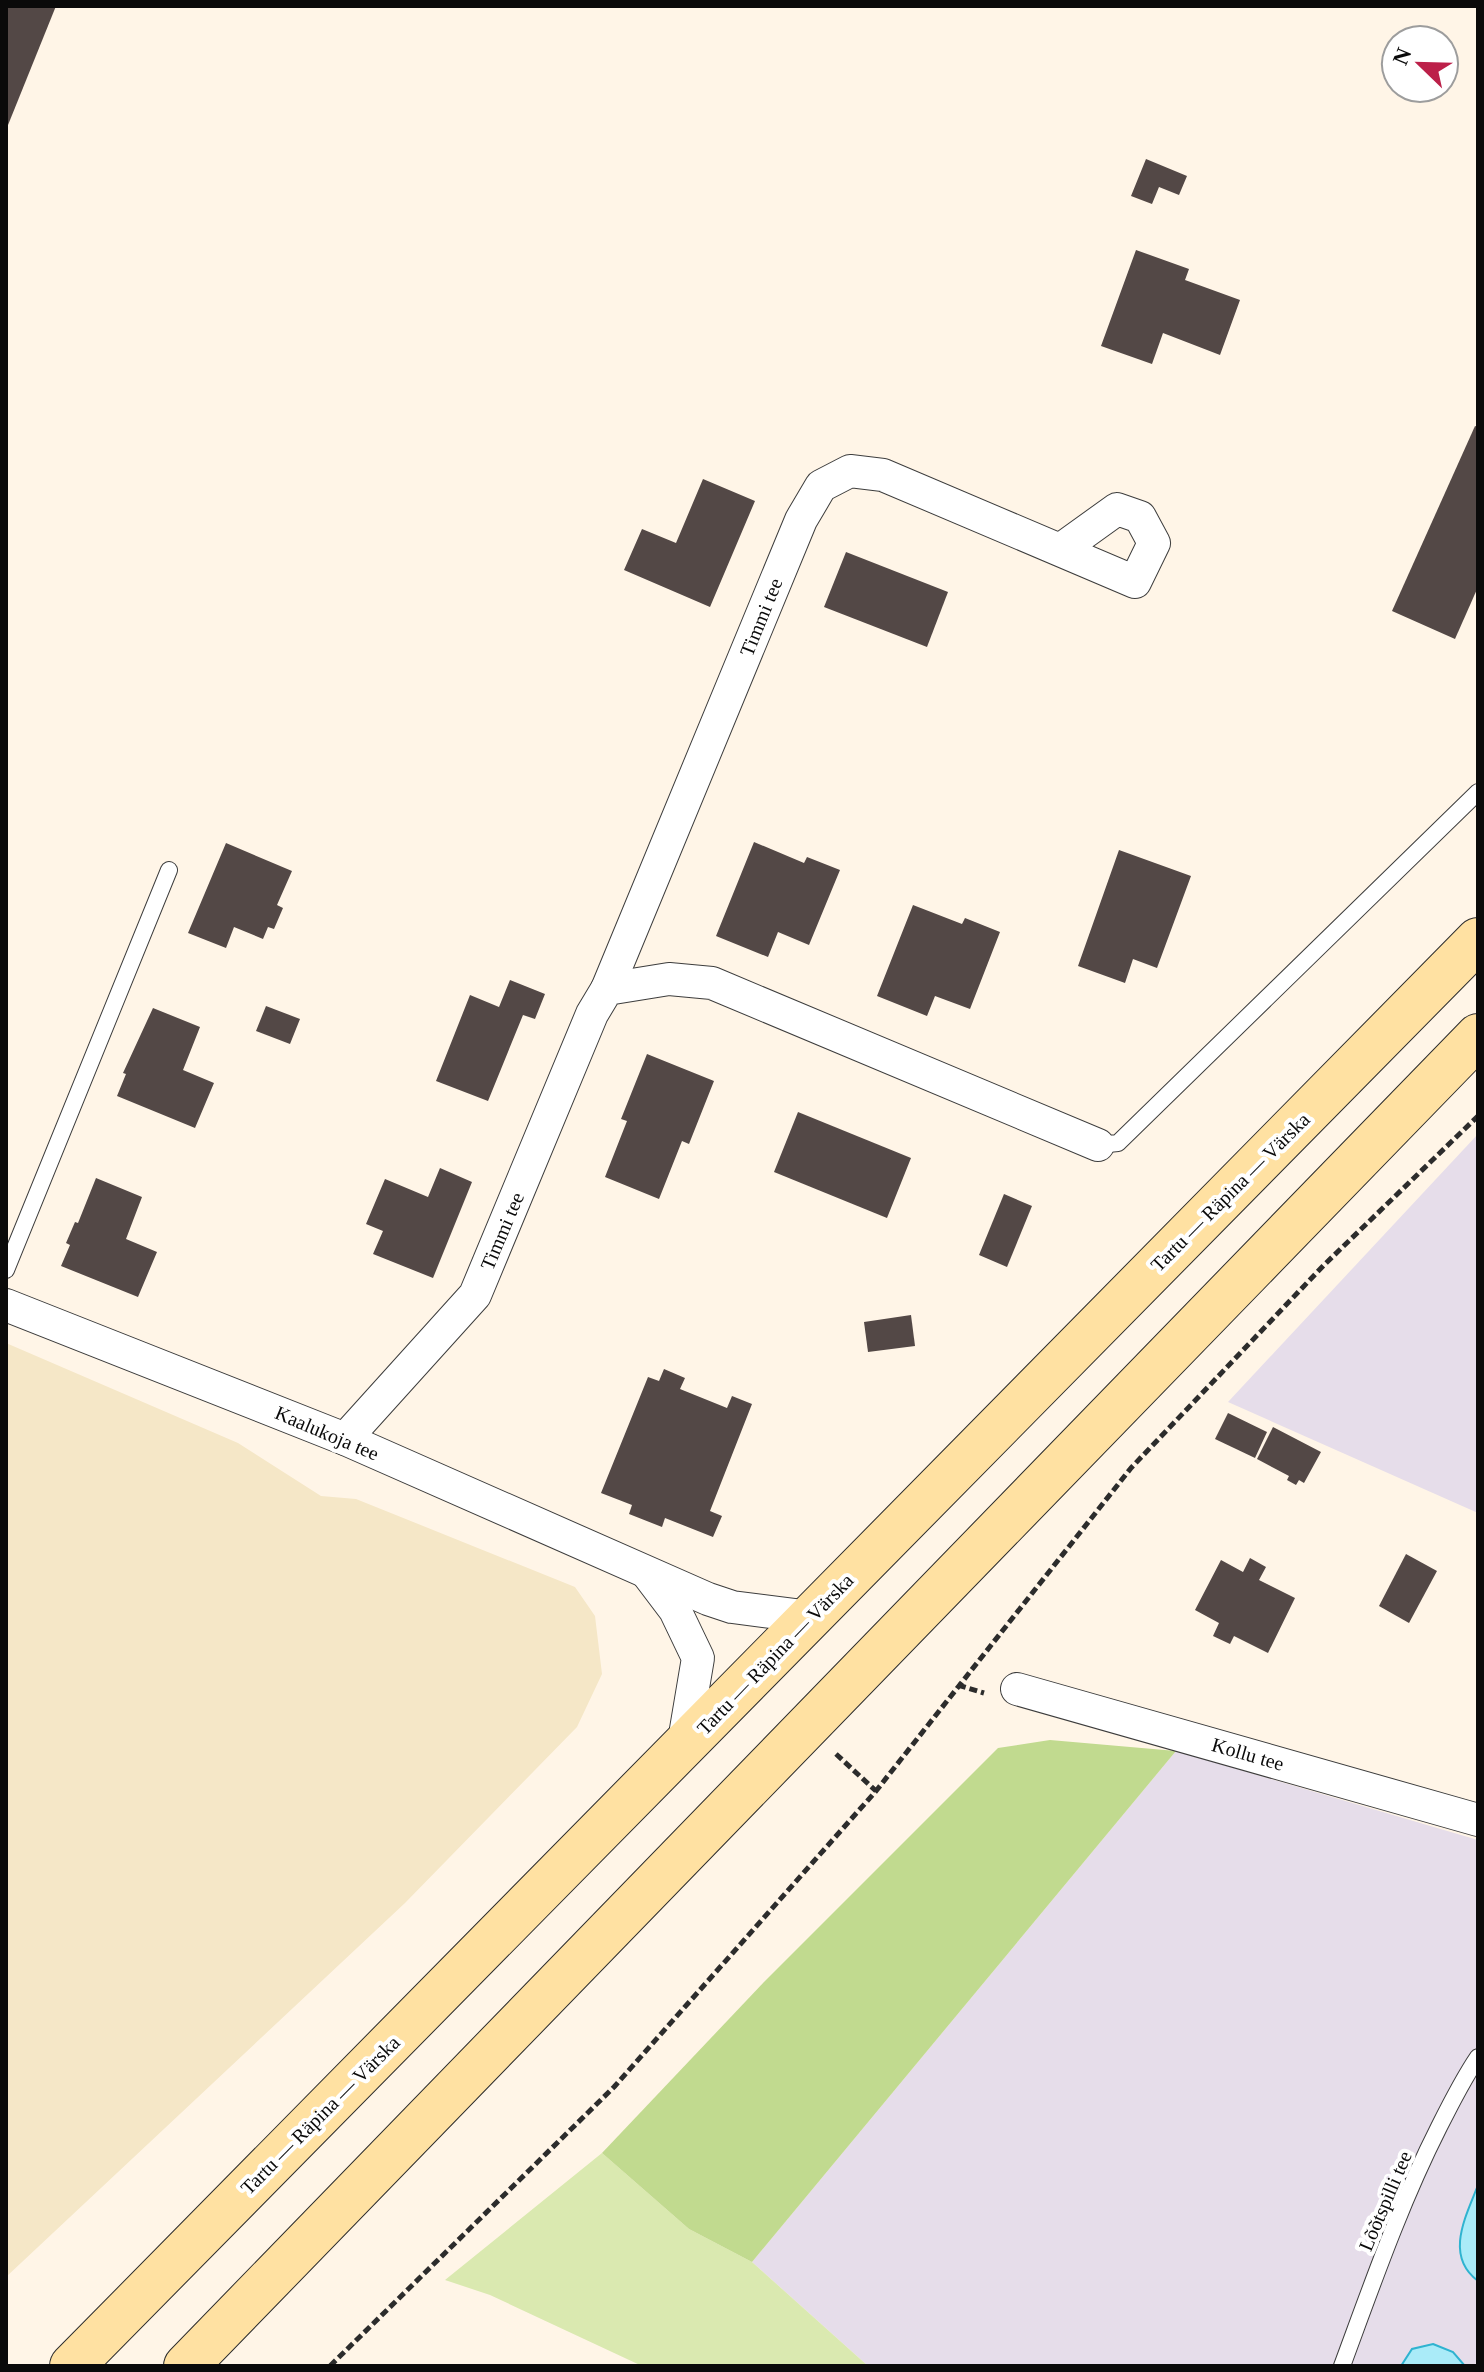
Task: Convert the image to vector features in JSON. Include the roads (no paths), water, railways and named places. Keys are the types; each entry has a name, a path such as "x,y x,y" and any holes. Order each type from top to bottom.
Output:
{"main road":[{"name":"Tartu — Räpina — Värska","path":"72,2366 1478,940"},
{"path":"186,2366 1478,1036"}],"street":[{"name":"Timmi tee","path":"345,1439 475,1295 592,1014 607,989 801,520 821,486 850,471 883,475 1060,550"},
{"path":"607,989 669,979 712,983 1098,1145"},
{"name":"Kaalukoja tee","path":"6,1305 345,1439 732,1607 811,1617"},
{"name":"Kaalukoja tee","path":"645,1571 675,1610 698,1658 683,1748"},
{"name":"Kollu tee","path":"1017,1689 1478,1820"}],"lane":[{"path":"1098,1145 1118,1143 1478,792"},
{"path":"6,1270 169,870"},
{"name":"Lõõtspilli tee","path":"1342,2366 1421,2163 1466,2074 1478,2057"}],"water":[{"path":"1478,2185 1478,2281 1462,2260 1460,2248 1464,2222"},
{"path":"1433,2344 1453,2352 1465,2366 1401,2366 1412,2349"}]}
